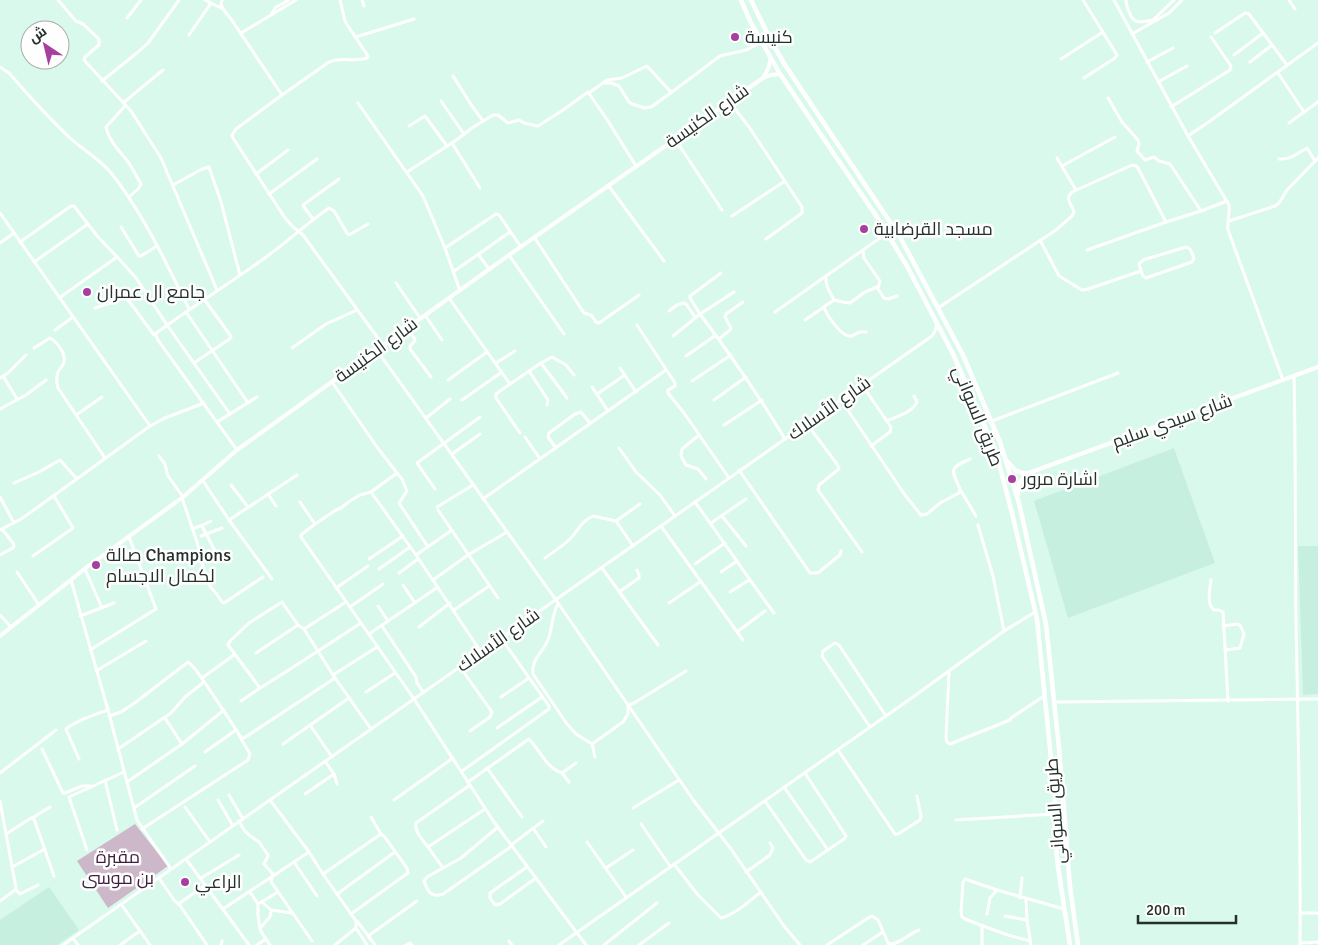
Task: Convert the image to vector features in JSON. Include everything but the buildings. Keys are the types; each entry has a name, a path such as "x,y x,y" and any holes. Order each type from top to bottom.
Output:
{"highway":[{"name":"طريق السواني","path":"741,0 780,74 864,196 907,266 944,336 996,452 1035,612 1053,778 1056,814 1055,836 1070,945"},
{"name":"طريق السواني","path":"751,0 785,65 900,238 961,350 1007,460 1019,502 1045,616 1064,794 1070,886 1078,945"},
{"path":"1007,460 1015,470 1026,474 1018,486 1019,502"},
{"path":"1038,636 1047,636"},
{"path":"1040,653 1045,651 1049,654"}],"main road":[{"name":"شارع الكنيسة","path":"763,78 771,58"},
{"name":"شارع الكنيسة","path":"0,636 70,580 182,498 237,450 376,349 729,101 763,78 780,74"},
{"name":"شارع سيدي سليم","path":"1026,474 1318,367"}],"street":[{"path":"58,0 76,21 83,24 100,39 100,45 84,60 124,104 158,153 217,290"},
{"path":"127,18 141,0"},
{"path":"102,81 148,42 179,0"},
{"path":"205,0 223,9"},
{"path":"222,0 221,5 223,9 282,95"},
{"path":"272,14 276,7 289,0"},
{"path":"240,33 296,0"},
{"path":"340,0 345,21 368,56 367,58 331,61 236,129 232,135 285,218 292,227 303,235 383,345"},
{"path":"362,0 364,6"},
{"path":"1082,0 1117,55 1084,78"},
{"path":"1114,0 1171,106 1227,201 1230,212 1228,230 1282,380"},
{"path":"1126,0 1126,6 1133,20 1141,22 1156,20 1174,0"},
{"path":"1132,34 1169,13 1182,0"},
{"path":"1289,0 1295,9"},
{"path":"275,1 276,7"},
{"path":"189,35 211,3"},
{"path":"1215,33 1246,12 1287,66"},
{"path":"356,37 414,19"},
{"path":"1061,59 1103,32"},
{"path":"1234,55 1263,34"},
{"path":"1171,106 1230,70 1231,66 1211,37"},
{"path":"602,84 615,84 632,104 645,108 651,107 720,56 746,50 762,42"},
{"path":"1188,136 1318,43"},
{"path":"1250,62 1272,45"},
{"path":"1147,62 1174,48"},
{"path":"407,172 493,115 497,115 508,123 519,120 535,126 541,125 586,92 589,93 607,80 622,78 647,66 672,92"},
{"path":"1158,82 1186,66"},
{"path":"0,67 9,73 69,137 107,168 129,197 157,246 187,311 212,351 248,402"},
{"path":"129,197 141,184 128,163 111,142 106,127 124,104 162,70"},
{"path":"1278,73 1304,112"},
{"path":"453,76 483,121"},
{"path":"589,93 636,166"},
{"path":"1108,98 1122,122 1136,136 1138,142 1137,151 1143,159 1154,157 1159,161 1170,164 1201,211"},
{"path":"441,100 464,134"},
{"path":"729,101 749,127 802,206 802,213 766,239"},
{"path":"1289,124 1318,102"},
{"path":"358,103 423,196 445,248 460,291"},
{"path":"409,126 425,116 447,146"},
{"path":"1062,166 1115,137"},
{"path":"675,139 722,210"},
{"path":"452,143 480,188"},
{"path":"1229,221 1276,206 1317,159 1307,148 1286,160 1280,158"},
{"path":"256,174 288,150"},
{"path":"270,194 317,158"},
{"path":"1057,158 1076,190"},
{"path":"938,308 1056,230 1074,212 1068,197 1072,192 1134,165 1138,168 1166,222"},
{"path":"173,185 207,167 210,169 240,275"},
{"path":"313,219 303,204 338,179"},
{"path":"732,216 785,181"},
{"path":"608,186 664,261"},
{"path":"1087,250 1227,201"},
{"path":"20,242 72,205 74,206 102,242 136,278 230,414"},
{"path":"155,336 167,325 288,241 298,231 329,208 332,209 349,235 368,224"},
{"path":"0,213 150,426"},
{"path":"445,248 496,214 499,215 521,247"},
{"path":"34,262 88,224"},
{"path":"121,228 139,256 157,246"},
{"path":"453,272 510,232"},
{"path":"0,242 14,233"},
{"path":"774,312 887,233"},
{"path":"534,237 584,313 591,316 596,322 599,323 639,295"},
{"path":"1040,240 1058,274 1082,290 1141,271"},
{"path":"1186,247 1190,249 1194,258 1192,262 1146,278 1142,276 1141,271 1139,264 1143,260 1186,247"},
{"path":"863,250 864,258 880,280 878,289 884,298 888,299 896,296"},
{"path":"478,254 489,269"},
{"path":"509,255 564,334"},
{"path":"59,298 117,257"},
{"path":"721,273 690,296 690,298 762,400 786,438"},
{"path":"826,276 827,286 834,300"},
{"path":"396,283 420,318"},
{"path":"805,320 834,300 850,303 865,292 878,287"},
{"path":"95,308 143,289"},
{"path":"673,336 695,317 734,292"},
{"path":"126,297 237,450"},
{"path":"449,298 510,384"},
{"path":"194,363 230,340 231,337 204,299"},
{"path":"686,356 730,330 731,328 725,317 726,314 743,302"},
{"path":"669,310 677,304 683,303 686,304 695,317"},
{"path":"824,307 839,331 844,334 851,336 860,331 866,332"},
{"path":"292,348 326,324 357,310"},
{"path":"425,315 442,340"},
{"path":"55,330 72,317"},
{"path":"932,336 936,330 937,323"},
{"path":"636,325 675,383 675,386 668,390 668,393 729,478"},
{"path":"406,328 415,340 410,349 431,378"},
{"path":"932,336 944,336"},
{"name":"شارع الأسلاك","path":"63,945 932,336"},
{"path":"34,348 50,338 55,341 62,351 64,364 57,372 58,388 105,458"},
{"path":"376,349 556,600 679,780 784,926 800,945"},
{"path":"496,363 515,351"},
{"path":"448,380 487,352"},
{"path":"17,399 2,377 26,355"},
{"path":"692,381 730,355"},
{"path":"520,433 496,398 496,394 552,357 566,365 574,375"},
{"path":"541,363 567,398"},
{"path":"620,368 636,392"},
{"path":"483,499 666,370"},
{"path":"529,371 548,400 547,405"},
{"path":"462,400 502,372"},
{"path":"992,421 1118,373"},
{"path":"597,394 625,375"},
{"path":"1294,376 1300,944 1318,942"},
{"path":"714,400 746,377"},
{"path":"0,409 46,380"},
{"path":"332,382 377,447 402,479 407,491 398,503 428,546"},
{"path":"862,385 891,428 890,432 871,446"},
{"path":"592,387 608,411"},
{"path":"887,421 910,410 917,402 914,396"},
{"path":"76,415 102,397"},
{"path":"217,422 257,397"},
{"path":"426,418 450,399"},
{"path":"724,425 762,400"},
{"path":"840,400 921,515 927,514 935,506 957,494 960,490"},
{"path":"0,555 14,546 1,530 54,496 150,426 204,403"},
{"path":"556,448 548,437 549,433 575,414 581,412 590,423"},
{"path":"435,489 417,463 480,417"},
{"path":"807,424 839,469 820,484 818,490 862,552"},
{"path":"452,454 480,434"},
{"path":"699,435 682,449 681,456 686,465 698,469 706,479"},
{"path":"525,437 540,459"},
{"path":"619,448 636,472 660,495 675,516"},
{"path":"159,456 165,464 168,476 182,498 206,580 222,602 224,603 263,577"},
{"path":"970,459 957,465 953,470 953,475 976,516"},
{"path":"14,483 60,460 78,479"},
{"path":"739,470 810,572 819,572 840,555 841,551"},
{"path":"397,473 371,492 360,495 315,524 301,537 414,699 498,827 586,945"},
{"path":"229,520 296,475"},
{"path":"203,481 272,579"},
{"path":"231,485 248,508"},
{"path":"473,485 438,508 498,598"},
{"path":"371,492 450,603 482,652"},
{"path":"268,494 276,506"},
{"path":"33,556 73,528 54,496"},
{"path":"0,497 14,523"},
{"path":"710,524 746,498"},
{"path":"300,502 315,524"},
{"path":"695,502 774,613"},
{"path":"616,521 640,504"},
{"path":"545,558 573,537 582,523 592,516 616,521 633,546"},
{"path":"722,516 746,546"},
{"path":"192,529 212,521"},
{"path":"978,525 993,576 1004,631"},
{"path":"202,526 216,553"},
{"path":"661,526 743,640"},
{"path":"201,536 222,528"},
{"path":"416,555 452,530"},
{"path":"433,580 468,555 507,532"},
{"path":"369,559 403,536"},
{"path":"90,650 156,609 129,537"},
{"path":"695,564 725,543"},
{"path":"379,569 410,547"},
{"path":"399,573 418,560"},
{"path":"721,572 737,561"},
{"path":"336,588 368,566"},
{"path":"602,568 658,645"},
{"path":"85,569 102,608"},
{"path":"619,592 639,578 637,570"},
{"path":"17,572 39,605"},
{"path":"70,580 108,710 137,820 171,869"},
{"path":"730,592 749,580"},
{"path":"1211,580 1208,601 1214,610 1223,612 1228,701"},
{"path":"669,603 700,582"},
{"path":"350,607 383,584"},
{"path":"403,585 415,603"},
{"path":"454,610 489,586"},
{"path":"369,634 438,587"},
{"path":"260,688 234,655 228,643 249,623 282,602 298,625 304,629 371,729"},
{"path":"304,629 346,602"},
{"path":"80,616 114,603"},
{"path":"419,627 450,603"},
{"path":"558,604 547,643 533,665 533,674 567,724 576,734 592,744 595,757"},
{"path":"378,606 388,621"},
{"path":"737,632 766,611"},
{"path":"558,945 949,672 1004,631 1035,612"},
{"path":"0,615 11,628"},
{"path":"241,702 361,623"},
{"path":"256,653 298,625"},
{"path":"1224,626 1240,625 1244,634 1240,648 1225,650"},
{"path":"382,626 416,677 417,683 423,692"},
{"path":"462,771 549,709 549,706 501,638"},
{"path":"96,671 146,641"},
{"path":"870,727 822,656 823,651 828,647 836,643 839,645 886,716"},
{"path":"240,736 244,738 377,647"},
{"path":"118,749 165,718 203,680 234,655"},
{"path":"109,716 121,712 136,702 188,662 224,710 250,754 246,762 142,829"},
{"path":"460,667 492,712 490,717 470,731"},
{"path":"628,706 686,671"},
{"path":"949,672 946,738 950,744 1010,720 1044,696"},
{"path":"366,692 395,673"},
{"path":"501,697 529,678"},
{"path":"497,728 542,697"},
{"path":"282,744 349,698"},
{"path":"1054,702 1318,699"},
{"path":"592,744 623,722 628,714 628,706"},
{"path":"79,759 66,730 83,719 108,710"},
{"path":"127,782 182,744 224,710"},
{"path":"165,718 182,744"},
{"path":"310,725 332,756"},
{"path":"0,773 56,730"},
{"path":"205,752 236,730"},
{"path":"443,868 417,832 416,823 487,768 529,739 553,769 562,772 569,782"},
{"path":"42,749 63,793 82,786 92,786"},
{"path":"838,750 895,834 920,820 918,796"},
{"path":"394,800 452,758"},
{"path":"325,761 334,774 337,784"},
{"path":"562,772 576,763"},
{"path":"134,808 195,766"},
{"path":"487,768 522,817"},
{"path":"88,850 68,798 124,772"},
{"path":"765,800 807,862 828,850 846,837 846,834 805,773"},
{"path":"305,794 334,774"},
{"path":"105,780 117,830"},
{"path":"633,808 679,780"},
{"path":"784,787 828,850"},
{"path":"229,794 244,830 259,842 268,855 264,864 272,874 272,883 312,940"},
{"path":"218,800 233,826"},
{"path":"270,800 375,945"},
{"path":"0,801 16,890 20,894 38,885"},
{"path":"6,834 50,807"},
{"path":"184,807 210,842"},
{"path":"428,847 486,808"},
{"path":"956,820 1056,814"},
{"path":"351,914 408,872 371,817"},
{"path":"31,818 35,820 54,876"},
{"path":"498,827 452,865 427,877 424,881 432,895 443,894 512,846 543,821"},
{"path":"641,824 672,865 721,918 725,918 761,892"},
{"path":"533,828 546,847"},
{"path":"323,874 381,834"},
{"path":"587,842 626,897"},
{"path":"746,872 770,855 773,848 770,843"},
{"path":"12,867 45,849"},
{"path":"606,868 633,850"},
{"path":"224,909 309,852"},
{"path":"337,894 395,852"},
{"path":"201,878 239,855"},
{"path":"186,859 224,909 248,945"},
{"path":"294,862 317,896"},
{"path":"528,867 490,893 490,898 495,905 500,904 536,878"},
{"path":"159,878 207,945"},
{"path":"1020,898 1022,878"},
{"path":"1026,900 1031,943 962,917 963,882 966,879 1026,900 1064,909"},
{"path":"179,904 206,885"},
{"path":"0,901 16,890"},
{"path":"987,914 990,898 997,890"},
{"path":"250,892 258,904 260,929 270,945"},
{"path":"258,904 278,892"},
{"path":"368,936 417,900"},
{"path":"262,902 271,910 293,913"},
{"path":"604,945 657,903"},
{"path":"121,904 150,945"},
{"path":"260,929 270,917 271,910"},
{"path":"1300,913 1318,913"},
{"path":"827,945 871,916 878,920 889,944 894,944 919,930"},
{"path":"1005,916 1027,920"},
{"path":"356,921 356,928 367,945"},
{"path":"639,945 669,923"},
{"path":"982,945 982,928 984,926"},
{"path":"335,945 356,928"},
{"path":"120,945 140,930"},
{"path":"863,945 883,932"},
{"path":"73,938 78,945"},
{"path":"257,945 266,939"},
{"path":"509,941 512,945"},
{"path":"406,945 410,943 412,945"}],"shaded area":[{"path":"1174,448 1215,563 1068,618 1034,501"},
{"path":"1298,546 1318,546 1318,694 1303,695"},
{"path":"49,887 79,930 57,945 0,945 0,920"}],"green space":[{"name":"مقبرة بن موسى","path":"135,824 168,866 108,908 77,861"}],"place":[{"name":"كنيسة","path":"735,37"},
{"name":"مسجد القرضابية","path":"864,229"},
{"name":"جامع ال عمران","path":"87,292"},
{"name":"اشارة مرور","path":"1012,479"},
{"name":"صالة Champions لكمال الاجسام","path":"96,565"},
{"name":"الراعي","path":"185,882"}]}
